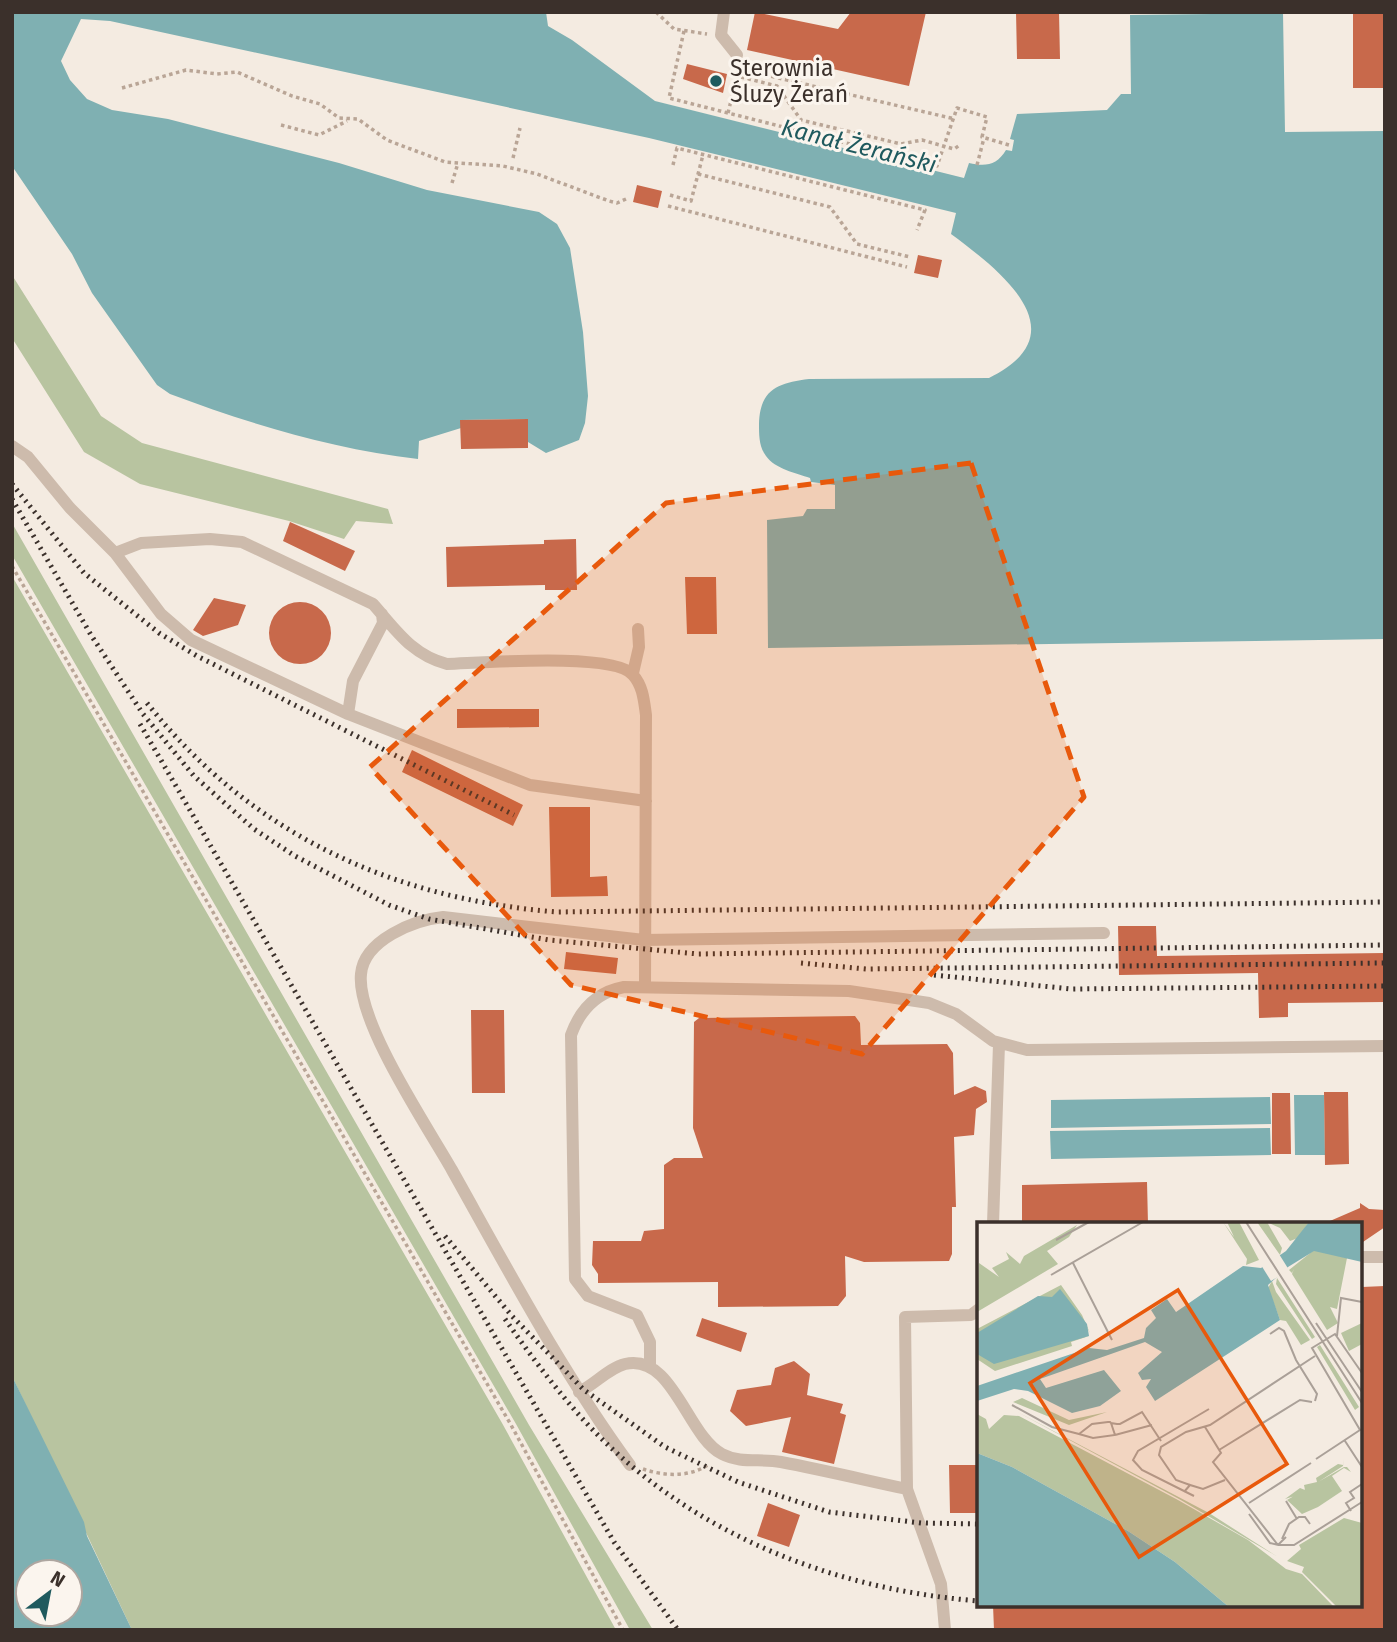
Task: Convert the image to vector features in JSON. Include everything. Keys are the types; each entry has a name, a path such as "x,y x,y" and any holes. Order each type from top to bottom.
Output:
{"lane":[{"path":"724,12 721,35 737,62"},
{"path":"12,446 28,457 70,508 115,553 161,614 191,640 348,715 530,785 646,801"},
{"path":"115,553 141,543 210,539 242,542 358,594 382,614 410,647 430,659 447,664 593,661 620,666 633,673 642,690 646,715 645,987"},
{"path":"348,715 348,698 353,681 383,624 382,614"},
{"path":"633,673 639,647 638,629"},
{"path":"630,1465 579,1392 392,1064 360,990 361,971 368,955 379,944 402,930 429,919 459,917 533,929 644,940 1104,933"},
{"path":"650,1367 650,1342 637,1315 588,1296 575,1279 572,1035 583,1010 611,989 645,987 849,991 929,1003 956,1014 999,1044 1027,1050 1385,1046"},
{"path":"993,1222 999,1044"},
{"path":"1362,1257 1385,1257"},
{"path":"945,1630 941,1584 907,1489 905,1317 971,1315 977,1310"},
{"path":"579,1392 624,1364 650,1367 663,1376 698,1430 722,1454 742,1461 777,1461 907,1489"}],"path":[{"path":"656,12 674,29 721,35"},
{"path":"684,32 669,98 937,166 957,108 987,117 977,165"},
{"path":"737,62 954,119"},
{"path":"122,88 186,70 208,74 237,72 292,96 320,104 339,118 358,119 387,140 445,162 503,166 537,174 609,201 617,203 626,199"},
{"path":"728,113 737,76 778,86 801,120 901,144 922,140 954,149 960,145"},
{"path":"281,125 319,135 348,120"},
{"path":"513,158 520,128"},
{"path":"984,138 1009,145"},
{"path":"673,165 677,148 925,211 917,229"},
{"path":"670,195 691,201 703,155"},
{"path":"452,183 457,163"},
{"path":"698,174 830,207 857,244 910,257"},
{"path":"668,206 907,267"},
{"path":"12,566 511,1425 623,1630"},
{"path":"630,1465 660,1475 677,1475 704,1468 722,1454"}],"highlighted area":[{"path":"971,463 1084,797 862,1054 571,985 370,767 666,503"}],"green space":[{"path":"12,275 101,416 142,443 388,509 393,524 356,521 344,539 289,521 140,484 84,452 12,338"},
{"path":"12,523 529,1425 653,1630 630,1630 516,1424 12,555"},
{"path":"12,576 502,1423 616,1630 132,1630 12,1376"}],"water":[{"path":"12,12 546,12 548,26 572,40 655,101 964,178 969,163 990,164 999,159 1006,150 1012,151 1014,140 1010,139 1017,114 1107,110 1121,94 1131,94 1130,15 1283,13 1285,132 1385,131 1385,639 768,648 767,520 803,516 807,509 835,509 835,485 811,482 810,478 780,467 766,456 759,437 759,424 760,412 767,395 780,386 809,379 989,378 1016,360 1029,342 1031,322 1023,303 991,266 951,234 956,213 649,138 110,21 81,19 61,61 70,80 87,99 112,110 168,119 339,163 427,190 539,212 557,224 570,248 583,332 588,396 585,423 579,440 546,453 528,442 527,419 461,420 461,428 419,441 418,459 355,449 292,434 170,394 157,385 92,293 72,254 12,166"},
{"path":"1294,1095 1324,1095 1325,1155 1295,1155"},
{"path":"1270,1097 1271,1124 1051,1128 1051,1100"},
{"path":"1270,1128 1271,1155 1051,1159 1050,1131"},
{"path":"12,1376 84,1522 87,1536 132,1630 12,1630"}],"building":[{"path":"755,12 838,29 851,12 926,12 909,86 747,50"},
{"path":"1016,12 1059,12 1060,59 1017,59"},
{"path":"1353,12 1385,12 1385,88 1353,88"},
{"path":"687,64 727,74 723,93 683,79"},
{"path":"637,185 662,191 658,208 633,202"},
{"path":"918,255 942,260 938,278 914,273"},
{"path":"528,419 528,448 461,449 460,420"},
{"path":"290,522 355,551 345,571 283,541"},
{"path":"576,539 577,590 545,590 545,585 447,587 446,547 544,544 544,540"},
{"path":"685,577 716,577 717,634 687,634"},
{"path":"214,598 246,605 238,625 203,636 193,630"},
{"path":"300,602 312,604 322,611 329,621 329,645 322,655 312,662 300,664 288,662 278,655 271,645 269,633 271,621 278,611 288,604"},
{"path":"457,709 539,709 539,727 457,728"},
{"path":"412,750 523,805 513,826 402,772"},
{"path":"549,807 590,807 590,877 607,876 608,896 551,897"},
{"path":"1118,926 1156,926 1157,956 1385,953 1385,1002 1288,1003 1288,1017 1259,1018 1258,973 1119,975"},
{"path":"566,952 618,958 616,974 564,969"},
{"path":"471,1010 504,1010 505,1093 472,1093"},
{"path":"855,1016 860,1023 861,1045 947,1044 953,1053 954,1095 975,1086 986,1091 987,1102 976,1109 974,1135 954,1137 956,1207 952,1207 952,1254 949,1261 864,1262 845,1256 846,1296 838,1306 718,1307 718,1282 598,1283 598,1274 592,1265 593,1241 641,1241 644,1231 664,1229 664,1165 674,1158 703,1158 693,1128 694,1022 699,1018"},
{"path":"1324,1092 1348,1092 1349,1164 1325,1165"},
{"path":"1272,1093 1290,1093 1291,1154 1272,1154"},
{"path":"1147,1182 1148,1222 1022,1222 1022,1185"},
{"path":"1360,1203 1369,1209 1385,1210 1385,1227 1362,1243 1362,1222 1328,1222 1360,1208"},
{"path":"1385,1286 1385,1630 994,1630 993,1607 1362,1607 1362,1287"},
{"path":"702,1318 747,1333 741,1352 696,1336"},
{"path":"794,1361 810,1374 807,1395 843,1404 840,1413 846,1415 834,1464 782,1452 791,1417 746,1426 730,1411 737,1390 771,1385 775,1368"},
{"path":"949,1465 977,1465 977,1513 950,1513"},
{"path":"768,1503 800,1515 789,1547 757,1536"}],"railway":[{"path":"12,484 84,573 159,633 197,656 514,815"},
{"path":"12,499 91,635 143,714 194,776 254,829 295,856 389,905 429,919 549,940 698,954 1385,945"},
{"path":"147,703 188,749 232,789 279,823 329,852 382,875 438,892 496,905 557,912 1385,902"},
{"path":"140,724 614,1542 678,1630"},
{"path":"801,963 866,969 1385,963"},
{"path":"934,975 1071,989 1385,986"},
{"path":"445,1236 512,1316 584,1390 665,1447 738,1482 829,1512 921,1523 977,1524"},
{"path":"505,1319 573,1408 613,1450 658,1487 705,1518 756,1545 809,1566 865,1583 977,1601"}],"place":[{"name":"Sterownia Śluzy Żerań","path":"716,81"}],"water label":[{"name":"Kanał Żerański","path":"859,146"}]}
